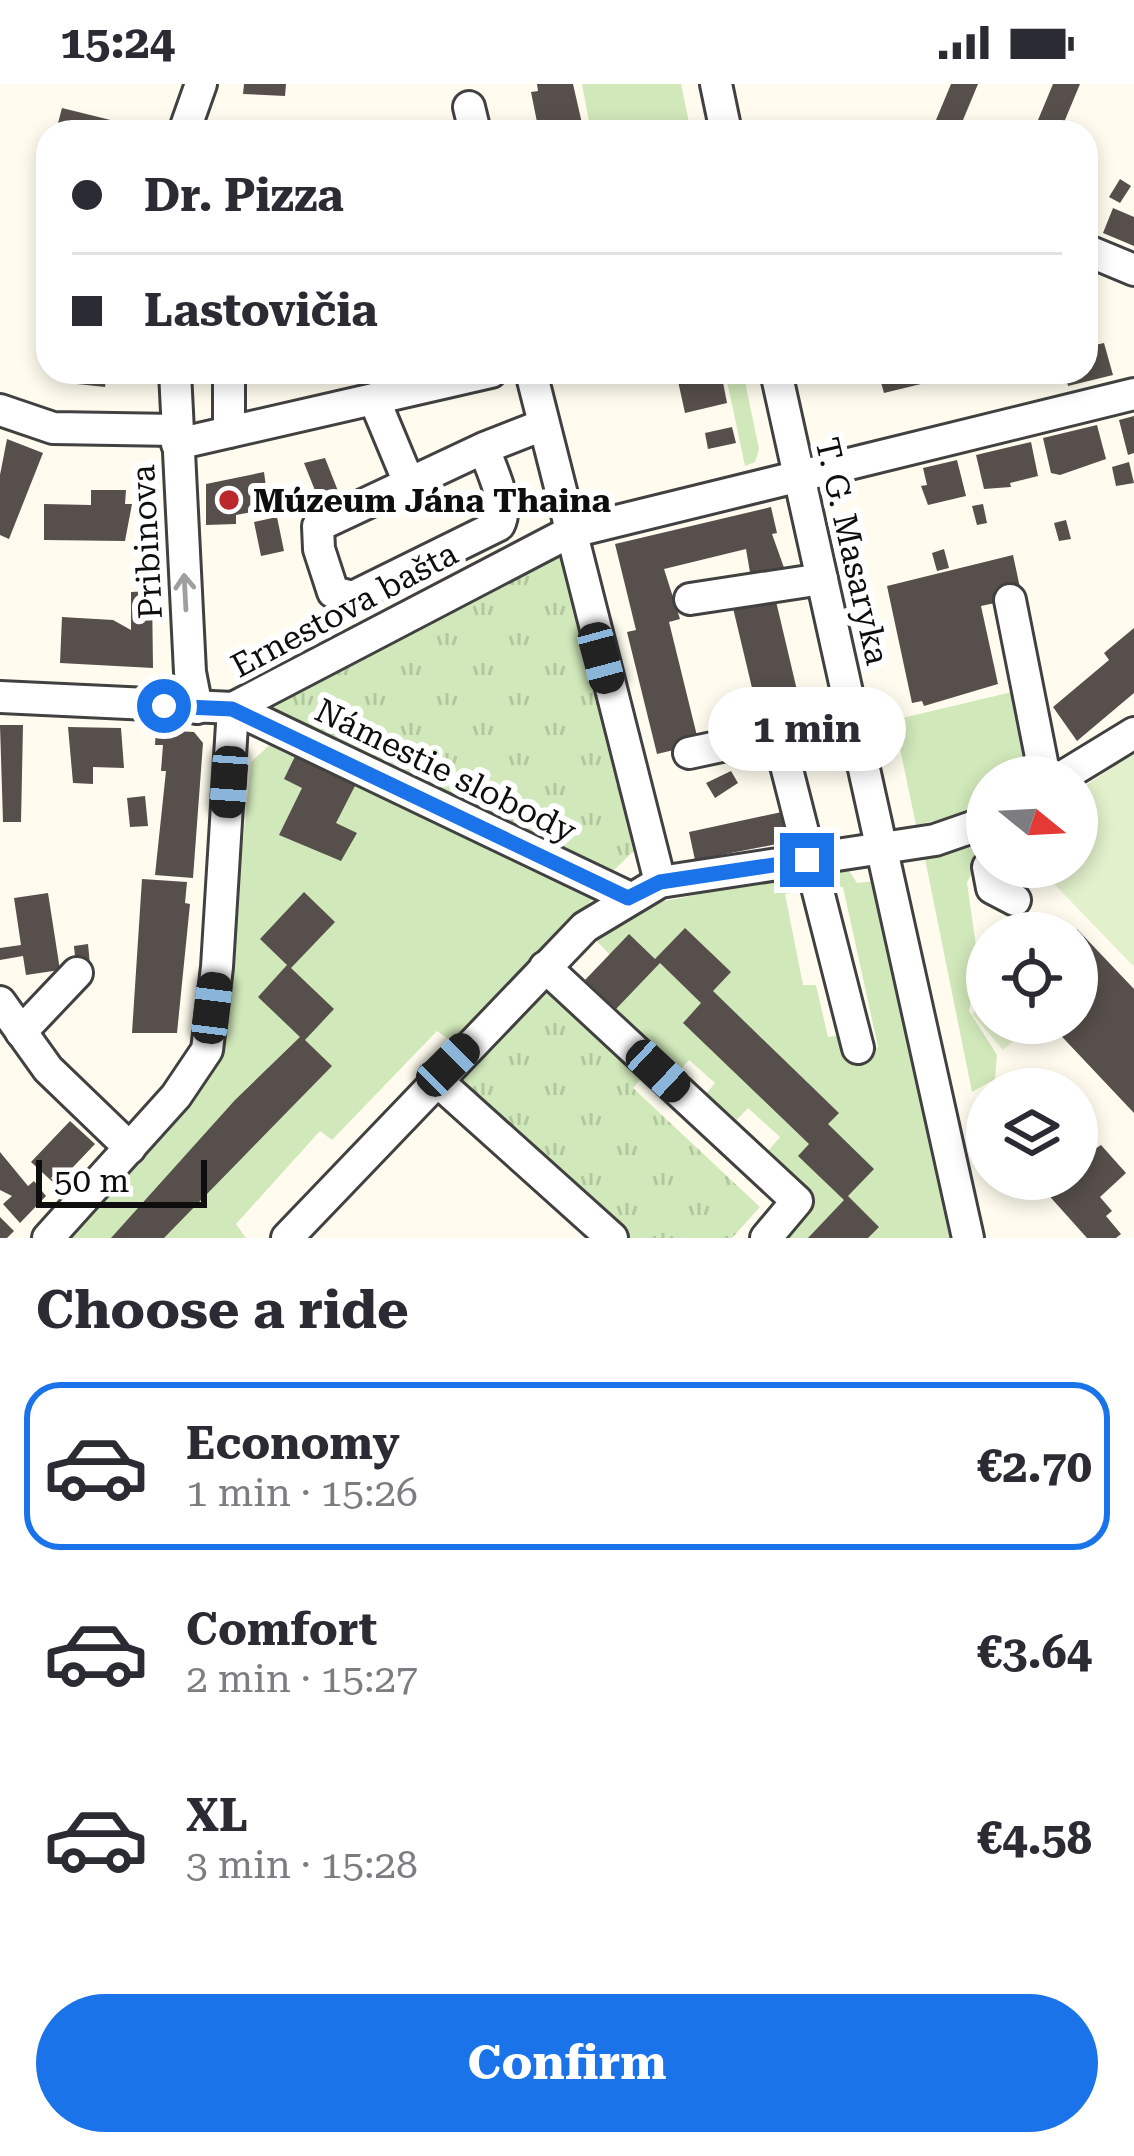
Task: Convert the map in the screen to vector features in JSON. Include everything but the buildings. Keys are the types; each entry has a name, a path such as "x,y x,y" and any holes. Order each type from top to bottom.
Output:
{"street":[{"path":"188,120 201,84"},
{"path":"716,84 724,120"},
{"path":"1098,255 1134,270"},
{"name":"Pribinova","path":"176,384 190,672 197,708"},
{"path":"229,384 229,432"},
{"path":"0,410 53,428 176,437 229,432 439,384"},
{"path":"534,384 660,882"},
{"name":"T. G. Masaryka","path":"778,384 886,848 968,1238"},
{"name":"Ernestova bašta","path":"0,697 232,709 568,533 1134,394"},
{"path":"374,399 409,483"},
{"path":"484,448 501,499 504,517 499,525 353,597 333,592 319,549 318,526 484,448 543,425"},
{"path":"690,599 822,579"},
{"path":"1010,600 1041,756"},
{"path":"48,1238 130,1148 207,1050 218,967 232,709"},
{"name":"Námestie slobody","path":"232,709 628,898"},
{"path":"689,753 778,734 858,1048"},
{"path":"1097,756 1134,734"},
{"path":"286,1238 434,1078 584,927 628,898 660,882 886,848 966,828"},
{"path":"992,888 1015,900"},
{"path":"545,967 797,1201 766,1238"},
{"path":"21,1032 77,973"},
{"path":"0,1002 48,1069 130,1148"},
{"path":"434,1078 612,1238"}],"green space":[{"path":"582,84 681,84 688,120 589,120"},
{"path":"728,384 745,384 759,449 755,462 745,466"},
{"path":"568,533 643,842 605,879 233,708"},
{"path":"1016,691 1029,756 966,756 966,814 916,825 894,720"},
{"path":"275,740 586,887 593,899 451,1041 437,1031 332,1140 320,1131 236,1224 246,1238 71,1238 67,1234 212,1074 223,1037 251,762"},
{"path":"1134,753 1134,967 1098,930 1098,912 1081,912 1058,888 1098,888 1098,777"},
{"path":"966,836 971,912 966,912 966,1044 990,1044 997,1055 996,1068 967,1068 923,849"},
{"path":"849,871 857,883 874,881 951,1238 773,1238 804,1201 762,1158 780,1137 748,1108 729,1128 700,1101 715,1083 689,1060 674,1077 605,1011 634,980 591,935 649,904 788,877 802,891 785,894 803,985 816,985 828,1037 841,1035 850,1054 878,1047 843,887 826,888 824,876"},
{"path":"550,987 645,1074 633,1088 760,1207 732,1238 621,1238 464,1093 460,1065 530,990"}],"place":[{"name":"Múzeum Jána Thaina","path":"229,500"}],"route":[{"path":"164,706 232,709 628,898 660,882 807,860"}]}
